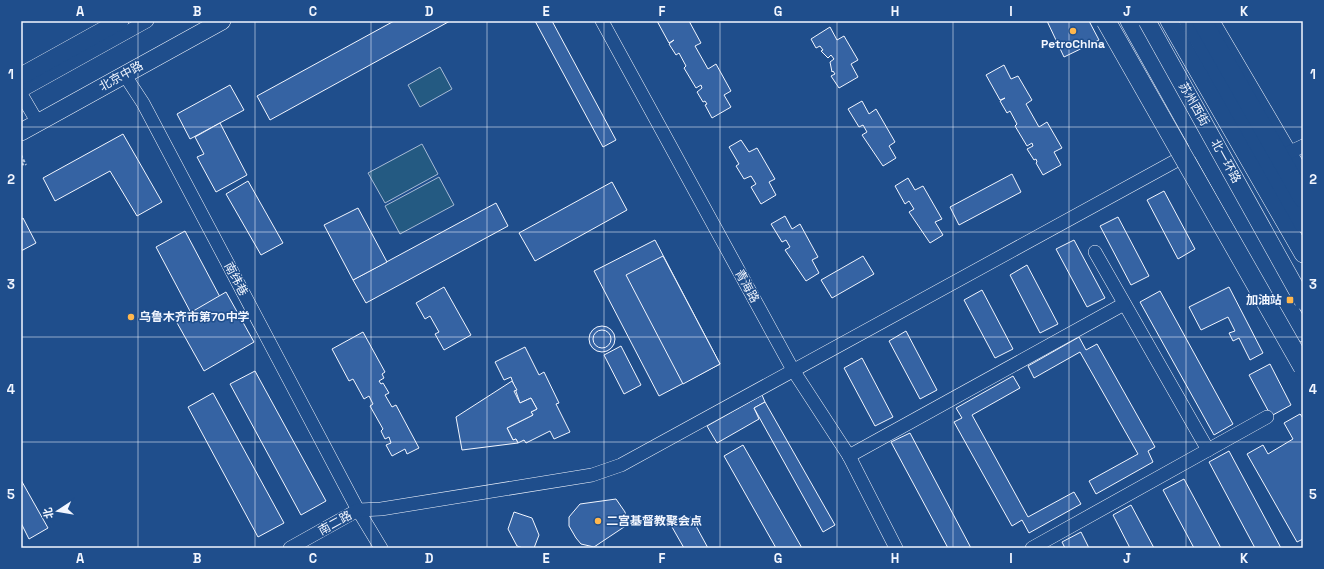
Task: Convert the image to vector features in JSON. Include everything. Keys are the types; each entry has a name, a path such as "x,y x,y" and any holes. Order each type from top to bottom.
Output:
{"highway":[{"path":"1106,21 1303,367"},
{"path":"1202,21 1303,198"}],"main road":[{"path":"21,76 120,21"},
{"name":"北京中路","path":"21,132 36,120 222,21"},
{"path":"1129,21 1303,333"},
{"name":"苏州西街","path":"1147,21 1303,291"},
{"name":"北一环路","path":"1147,21 1303,301"},
{"name":"北一环路","path":"1169,21 1303,254"},
{"name":"苏州西街","path":"1174,21 1303,245"},
{"path":"1188,21 1303,224"}],"street":[{"path":"36,120 21,92 146,21"},
{"path":"21,124 36,120 206,21"},
{"name":"青海路","path":"602,21 793,370 849,456 896,548"},
{"path":"1213,21 1303,174"},
{"name":"南纬巷","path":"124,74 146,110 358,510 381,548"},
{"path":"1290,152 1303,146"},
{"path":"358,510 381,509 592,475 621,465 1200,148"},
{"path":"1095,252 1208,450"},
{"path":"849,456 1124,304"},
{"path":"1032,548 1267,417"},
{"name":"南二路","path":"290,548 358,510"}],"path":[{"path":"21,155 26,164 21,164"}],"shaded area":[{"path":"440,67 452,89 420,107 408,85"},
{"path":"422,144 438,174 385,203 368,173"},
{"path":"439,177 454,205 400,234 385,206"}],"building":[{"path":"394,21 450,21 270,120 257,96"},
{"path":"535,21 552,21 616,140 603,147"},
{"path":"657,21 689,21 701,43 695,46 708,69 716,64 731,91 724,95 731,107 712,118 705,105 707,104 705,101 703,102 697,92 702,88 701,85 696,88 684,68 686,66 679,53 676,55 669,44 674,40 669,43"},
{"name":"PetroChina","path":"1047,21 1089,21 1099,40 1064,57"},
{"path":"830,27 837,40 844,36 858,60 851,64 858,77 839,88 831,76 835,74 833,71 832,72 830,62 834,59 831,55 828,58 821,51 823,50 820,46 816,48 811,39"},
{"path":"1004,65 1011,79 1018,76 1032,100 1026,104 1039,127 1047,122 1062,148 1054,152 1061,165 1043,175 1036,163 1036,159 1034,160 1027,149 1033,146 1032,143 1027,146 1015,126 1017,124 1010,111 1007,113 1000,101 1005,98 1000,100 986,75"},
{"path":"230,85 244,110 190,139 177,114"},
{"path":"862,101 869,114 876,109 895,142 889,146 896,158 883,166 862,135 867,132 863,125 859,127 848,109"},
{"path":"220,123 247,175 216,192 197,157 204,154 195,137"},
{"path":"123,134 162,202 137,216 110,171 55,201 43,178"},
{"path":"741,140 749,152 757,148 775,179 769,182 776,195 761,204 751,187 756,184 751,176 744,179 736,166 739,164 729,147"},
{"path":"1012,174 1021,192 959,225 950,207"},
{"path":"908,178 915,190 923,186 942,219 935,222 943,235 930,243 909,212 914,209 909,201 905,204 895,186"},
{"path":"248,181 283,243 261,255 226,194"},
{"path":"612,182 627,210 535,261 519,233"},
{"path":"1164,191 1195,249 1178,259 1147,200"},
{"path":"496,203 508,226 366,303 353,280"},
{"path":"358,208 387,262 353,280 324,225"},
{"path":"785,216 792,229 800,224 818,257 812,260 819,273 806,281 785,250 790,247 786,240 782,242 771,224"},
{"path":"1118,217 1149,276 1131,285 1100,226"},
{"path":"23,218 36,243 21,251 21,219"},
{"path":"185,231 220,297 191,313 156,247"},
{"path":"655,240 720,364 659,396 594,271"},
{"path":"1074,240 1105,298 1087,307 1056,249"},
{"path":"663,256 720,364 683,384 626,275"},
{"path":"863,256 874,274 832,298 821,280"},
{"path":"1027,265 1058,324 1040,333 1010,275"},
{"path":"444,287 471,335 444,350 435,334 439,332 430,316 425,319 416,303"},
{"path":"1229,287 1263,353 1250,360 1239,338 1233,341 1229,333 1235,331 1228,317 1201,330 1189,307"},
{"path":"982,290 1013,349 995,358 964,300"},
{"path":"1160,291 1233,424 1214,435 1140,302"},
{"path":"226,292 254,342 204,371 176,321"},
{"path":"602,326 611,330 615,339 611,348 602,352 593,348 589,339 593,330"},
{"path":"602,330 608,333 611,339 608,345 602,348 596,345 593,339 596,333"},
{"path":"906,331 937,390 920,399 889,341"},
{"path":"363,332 385,372 382,374 384,378 379,381 381,384 383,383 389,393 385,395 392,407 396,405 419,448 407,454 405,449 392,456 386,445 391,443 389,437 385,439 381,431 383,429 370,406 373,404 369,396 364,399 353,379 349,381 332,349"},
{"path":"1079,337 1086,350 1097,344 1155,447 1148,451 1153,462 1096,494 1089,481 1138,454 1080,352 1034,378 1028,366"},
{"path":"621,346 641,385 624,394 604,355"},
{"path":"525,347 539,375 544,372 559,403 556,404 570,432 554,439 550,431 526,443 524,440 518,443 516,439 513,440 507,428 533,415 531,412 537,409 531,398 520,403 511,377 504,380 495,362"},
{"path":"862,358 893,417 875,426 844,368"},
{"path":"1270,364 1291,405 1271,416 1249,375"},
{"path":"255,371 326,501 301,515 230,384"},
{"path":"1013,376 1020,388 972,415 1028,517 1074,492 1081,504 1029,533 1022,520 1012,526 954,422 962,418 956,408"},
{"path":"512,381 517,390 514,391 520,403 531,398 537,409 531,412 533,415 507,428 513,440 516,439 518,443 462,450 456,417"},
{"path":"213,393 284,523 258,537 188,407"},
{"path":"762,395 765,402 754,408 759,419 717,443 707,426"},
{"path":"765,402 835,525 823,532 754,408"},
{"path":"1300,414 1303,418 1303,539 1297,542 1247,454 1263,445 1268,454 1293,439 1284,423"},
{"path":"910,433 971,548 948,548 891,442"},
{"path":"743,445 802,548 776,548 724,456"},
{"path":"1229,451 1281,548 1255,548 1209,462"},
{"path":"1184,479 1221,548 1194,548 1163,490"},
{"path":"21,480 48,528 29,539 21,523"},
{"name":"二宫基督教聚会点","path":"616,499 625,512 627,525 594,547 581,544 569,526 569,517 580,504"},
{"path":"1131,505 1154,548 1130,548 1113,515"},
{"path":"514,512 532,518 539,535 534,548 523,548 517,546 508,529"},
{"path":"691,517 708,548 684,548 672,527"},
{"path":"1081,532 1089,548 1065,548 1062,542"}],"place":[{"name":"PetroChina","path":"1073,31"},
{"name":"加油站","path":"1290,300"},
{"name":"乌鲁木齐市第70中学","path":"131,317"},
{"name":"二宫基督教聚会点","path":"598,521"}]}
